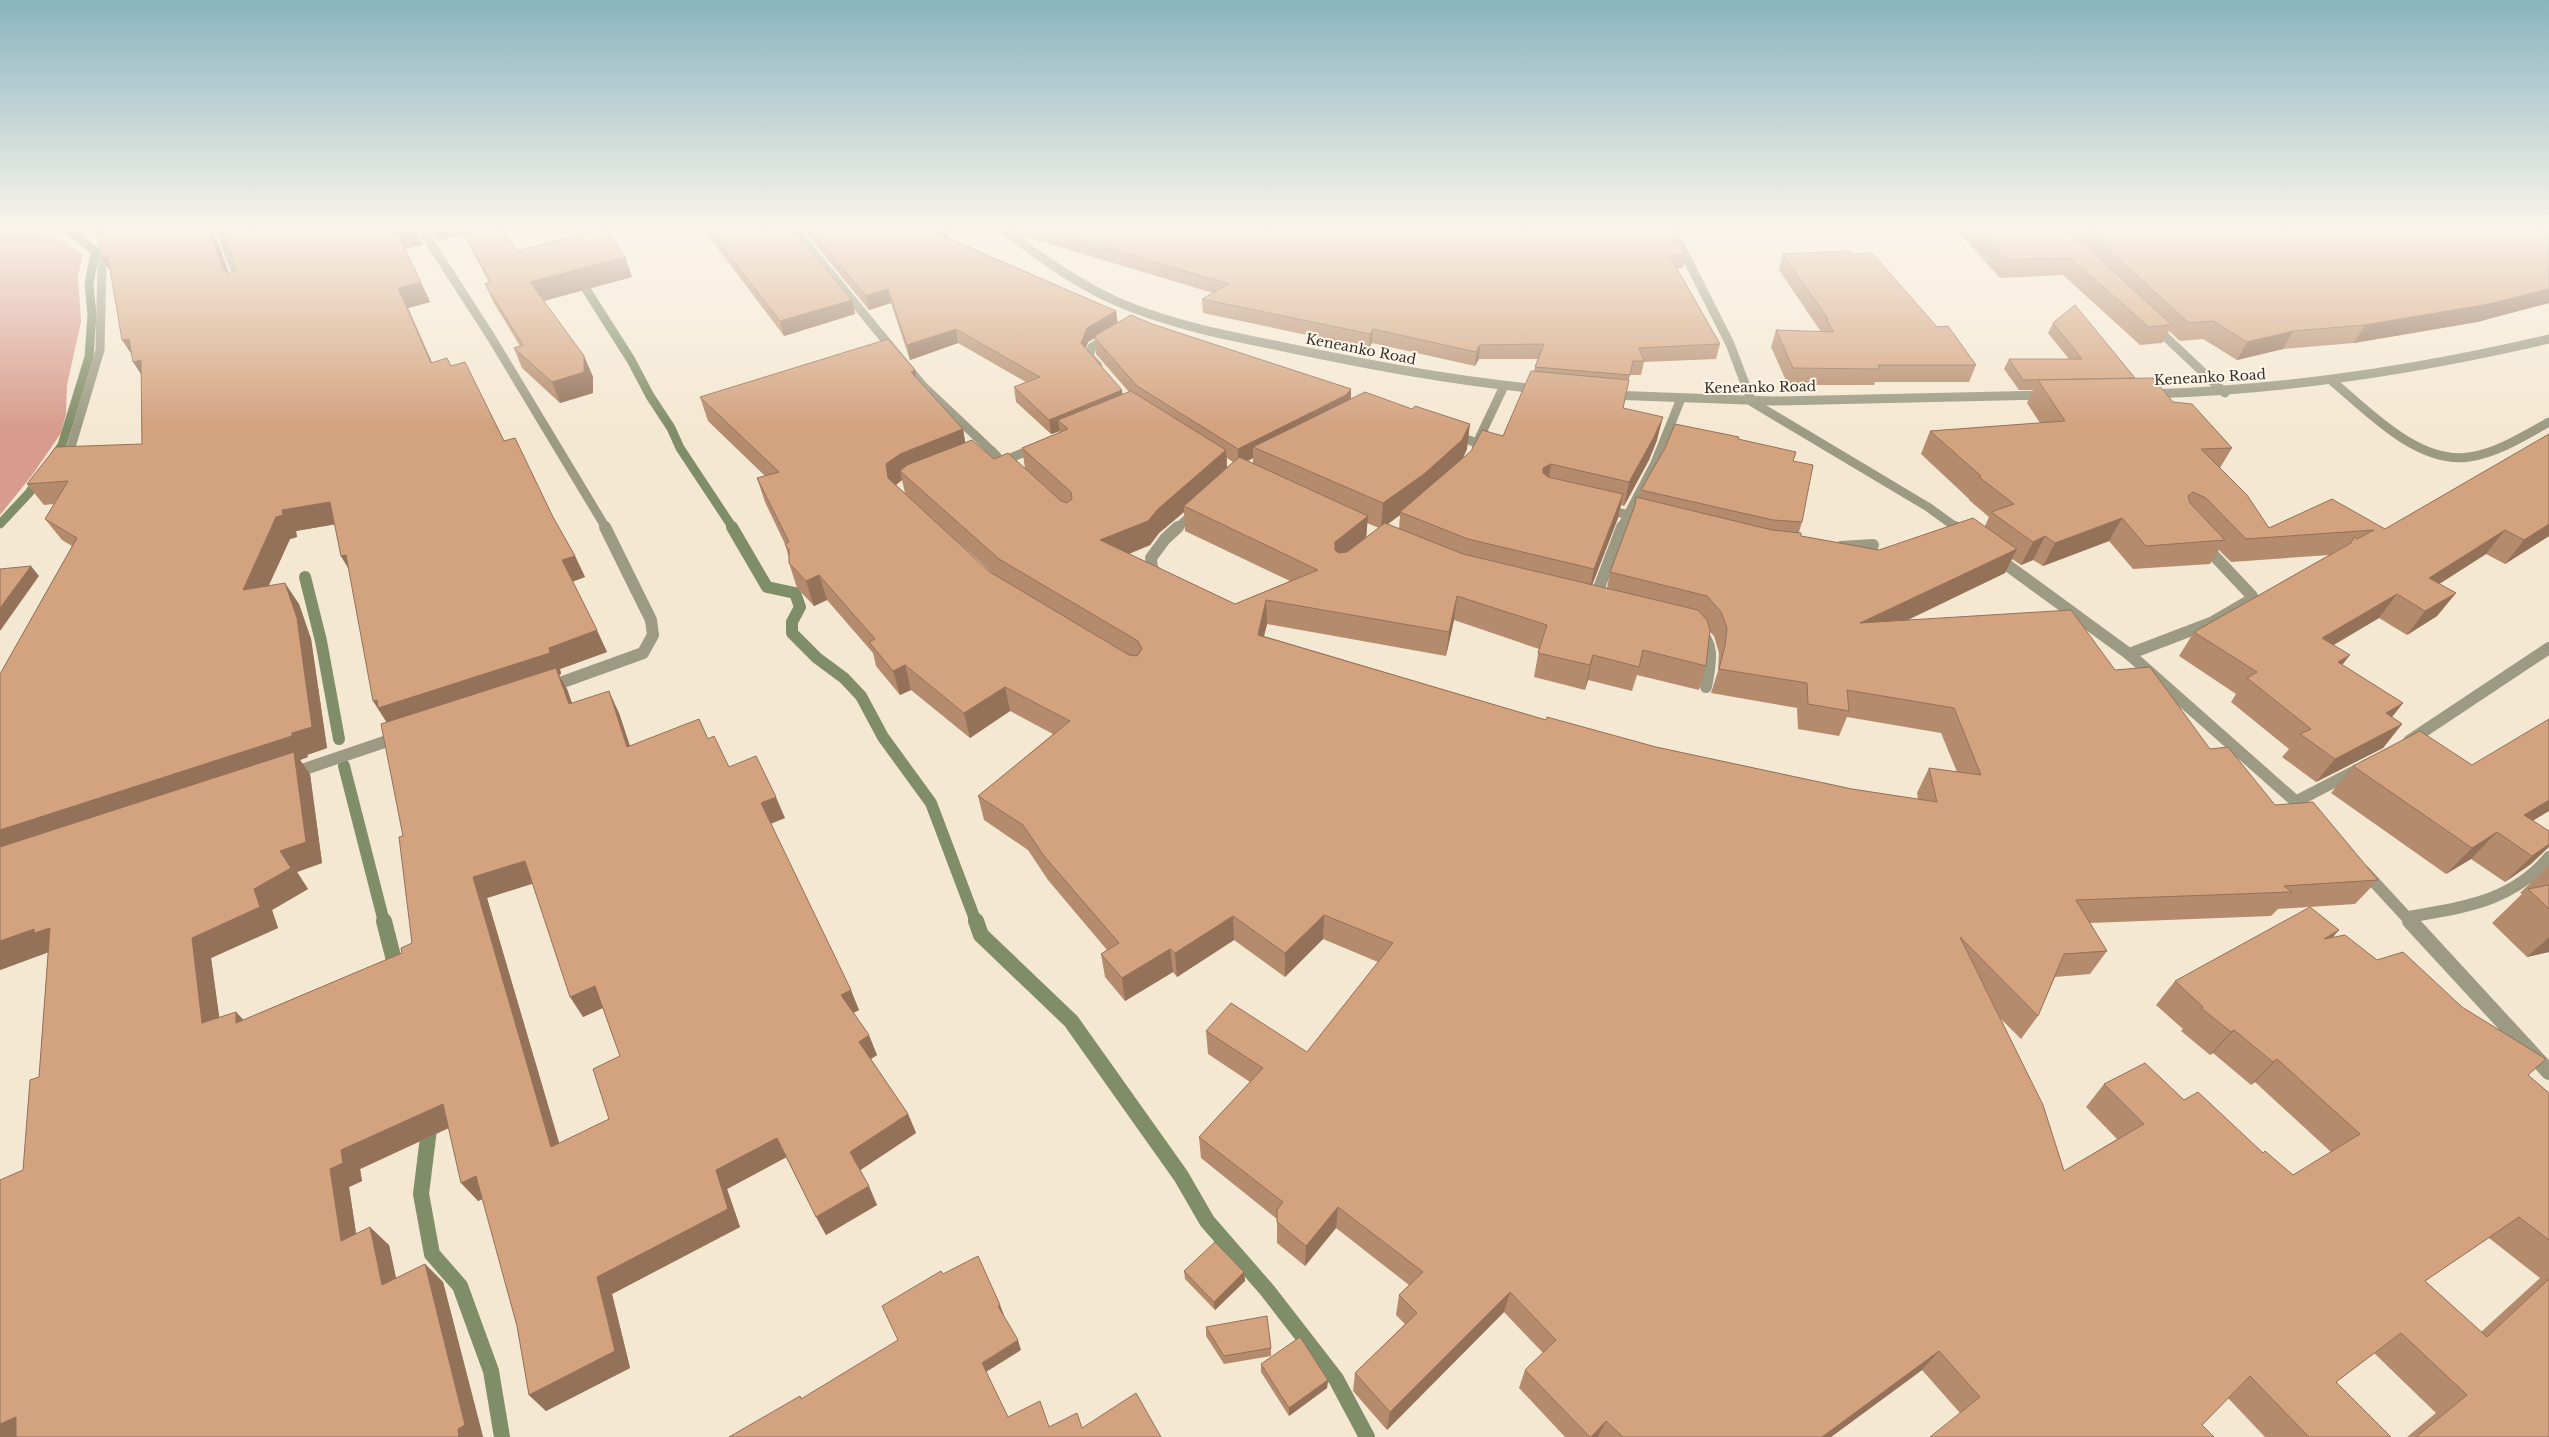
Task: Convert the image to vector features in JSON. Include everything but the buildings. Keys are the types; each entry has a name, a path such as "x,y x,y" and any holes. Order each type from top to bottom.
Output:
{"street":[{"path":"68,456 100,350 101,294"},
{"path":"464,294 496,344 612,537 651,620 653,635 643,653 612,666 537,691"},
{"path":"849,294 898,352 923,386 1006,464 1046,443"},
{"name":"Keneanko Road","path":"1103,294 1149,314 1237,338 1375,368 1504,386 1553,390"},
{"path":"1705,294 1730,344 1752,402 1928,507 2129,654 2298,801 2317,822"},
{"path":"1133,323 1149,314"},
{"path":"2148,320 2225,393"},
{"path":"1108,378 1089,356 1092,347 1117,332"},
{"name":"Keneanko Road","path":"2137,394 2225,393 2332,381 2419,369 2549,340"},
{"path":"2332,381 2399,436 2442,457 2458,458 2483,453 2511,443 2549,422"},
{"path":"1470,456 1504,386"},
{"name":"Keneanko Road","path":"1602,395 1680,401 1752,402 2059,395"},
{"path":"1594,602 1626,515 1655,463 1680,401"},
{"path":"1439,430 1477,442"},
{"path":"964,462 992,451"},
{"path":"1168,584 1152,569 1151,558 1165,539 1208,500"},
{"path":"1590,505 1654,521"},
{"path":"2129,654 2213,622 2249,601 2252,596 2194,535"},
{"path":"1827,548 1873,544"},
{"path":"1686,625 1695,627 1706,635 1712,646 1706,687"},
{"path":"2397,749 2549,648"},
{"path":"276,778 406,735"},
{"path":"2298,801 2372,763"},
{"path":"2409,918 2483,902 2517,888 2540,870 2549,857"},
{"path":"2356,863 2409,918 2549,1072"}],"shaded area":[{"path":"0,294 79,294 81,322 67,385 66,414 61,433 33,474 0,515"}],"waterway":[{"path":"0,524 29,493 62,445 89,357 92,315 90,294"},
{"path":"589,294 631,360 650,396 671,428 680,448 733,528"},
{"path":"732,527 767,587 795,593 800,607 792,622 792,633 817,658 844,678 861,696 883,737 931,803 976,922"},
{"path":"305,577 321,641 339,739"},
{"path":"344,766 384,922"},
{"path":"384,921 397,972"},
{"path":"976,921 981,935 1071,1021 1181,1176 1207,1221 1267,1290 1336,1379 1367,1437"},
{"path":"430,1121 421,1194 432,1254 460,1286 491,1371 502,1437"}]}
